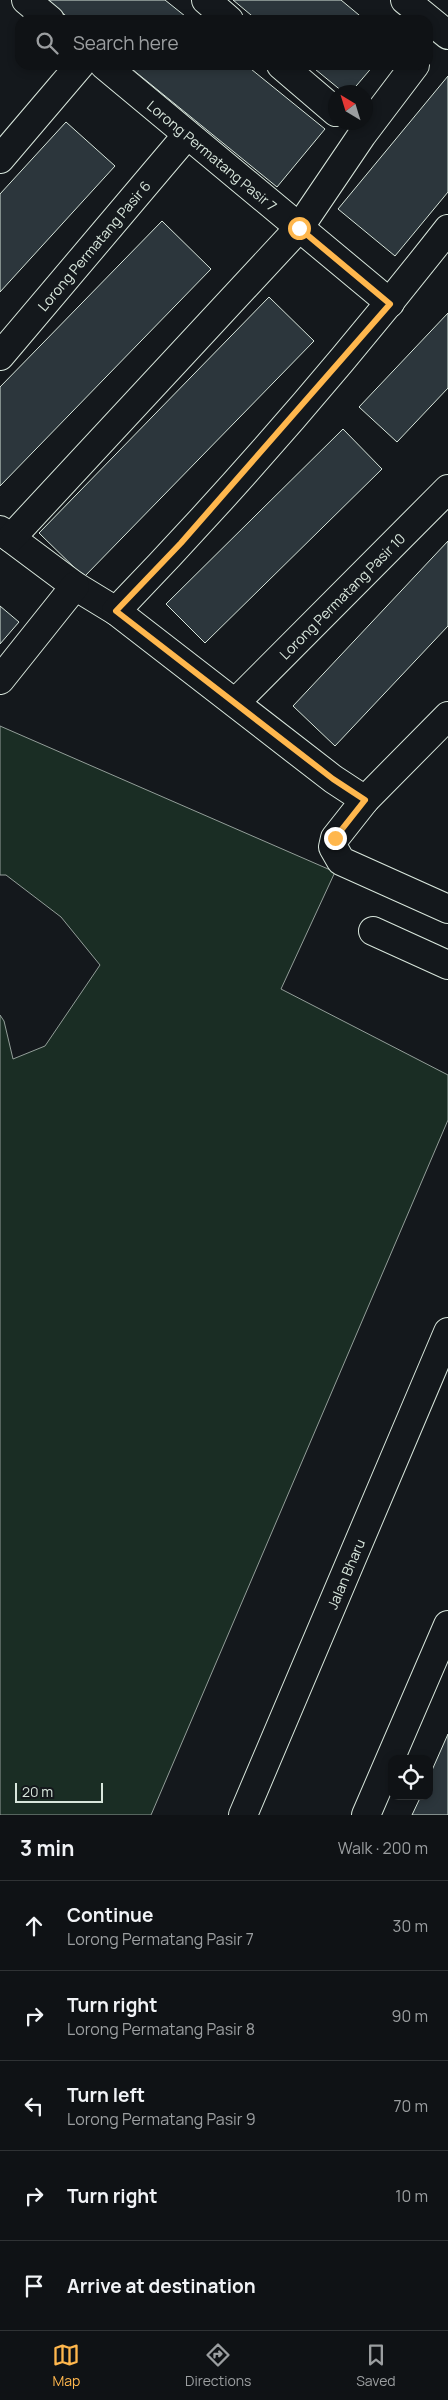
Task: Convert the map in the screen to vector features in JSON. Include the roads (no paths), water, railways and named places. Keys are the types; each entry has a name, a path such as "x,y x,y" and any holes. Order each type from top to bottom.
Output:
{"street":[{"path":"26,0 44,15"},
{"path":"206,0 223,15"},
{"path":"405,0 418,15"},
{"path":"0,159 76,70"},
{"name":"Lorong Permatang Pasir 7","path":"110,70 390,304"},
{"path":"287,70 328,105"},
{"path":"373,110 410,70"},
{"path":"354,130 299,228 6,534 75,586 116,611 236,702 333,779 365,800"},
{"name":"Lorong Permatang Pasir 6","path":"0,356 187,135"},
{"path":"116,611 181,543 390,304 448,229"},
{"name":"Lorong Permatang Pasir 10","path":"236,702 448,489"},
{"path":"0,680 75,586"},
{"path":"448,716 365,800 335,838 333,847 341,861 448,909"},
{"path":"372,931 448,966"},
{"name":"Jalan Bharu","path":"243,1815 448,1332"},
{"path":"366,1815 448,1625"}]}
